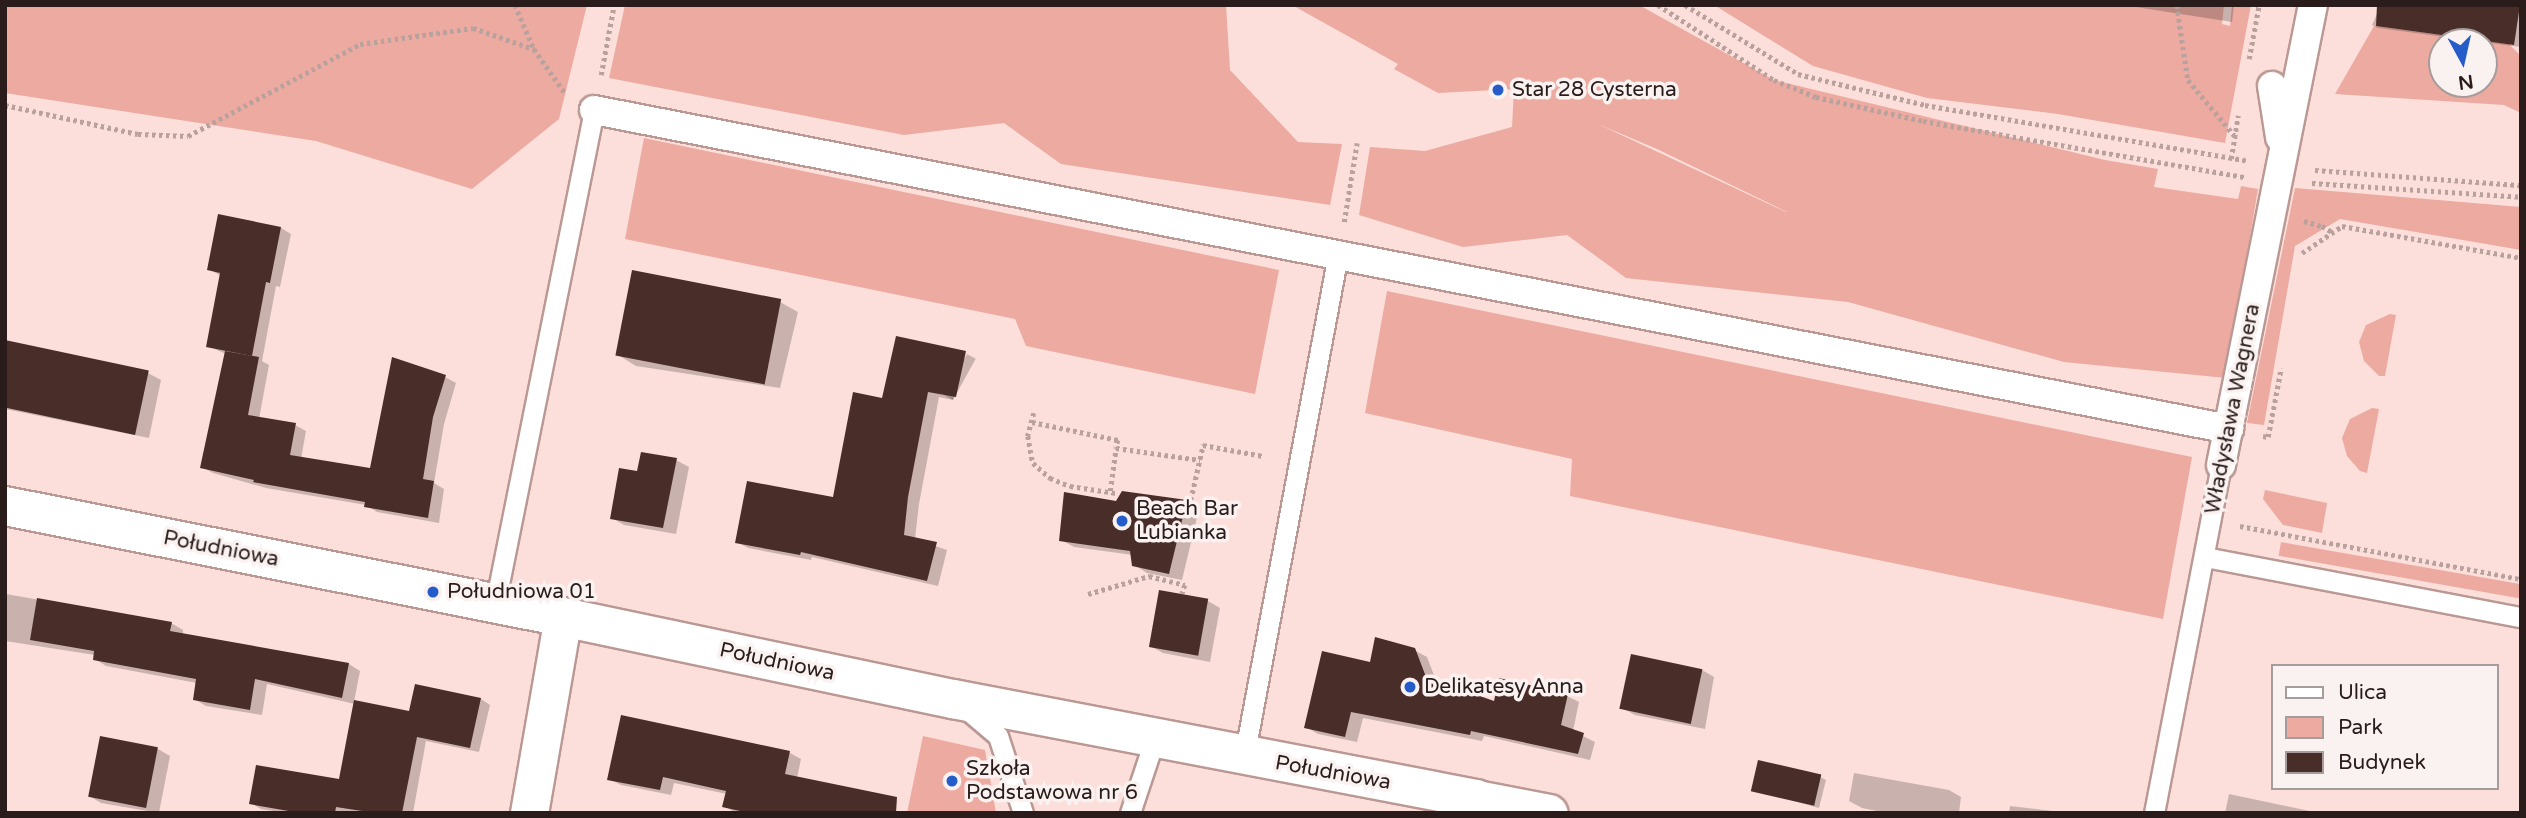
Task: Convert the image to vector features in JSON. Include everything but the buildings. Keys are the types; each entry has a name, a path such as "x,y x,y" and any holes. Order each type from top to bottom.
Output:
{"street":[{"name":"Władysława Wagnera","path":"2221,465 2313,5"},
{"path":"2272,86 2279,123 2280,174"},
{"path":"592,119 1338,254 2229,429"},
{"name":"Południowa","path":"5,506 563,617 953,699 1156,737 1475,806 1549,813"},
{"path":"529,813 563,617"}],"lane":[{"path":"495,604 592,119"},
{"path":"1244,757 1338,254"},
{"name":"Władysława Wagnera","path":"2154,813 2221,465"},
{"path":"2205,557 2521,617"},
{"path":"953,699 998,736 1023,813"},
{"path":"1130,813 1156,737"}],"path":[{"path":"515,5 534,49 592,119"},
{"path":"592,119 614,5"},
{"path":"1658,5 1774,80 1816,97 1923,121 2256,179 2280,174 2521,185"},
{"path":"1685,5 1798,74 1925,105 2231,159 2280,174 2521,197"},
{"path":"2177,5 2188,80 2235,135 2231,159"},
{"path":"5,106 138,134 188,136 360,44 473,28 534,49"},
{"path":"1346,209 1357,143"},
{"path":"2311,223 2332,232"},
{"path":"2299,266 2301,253 2342,226 2521,258"},
{"path":"2229,429 2269,437 2282,358"},
{"path":"1032,422 1118,440 1113,492 1070,486 1049,478 1032,463 1028,436 1034,413"},
{"path":"1189,507 1203,445 1264,456"},
{"path":"1116,448 1200,460"},
{"path":"2211,520 2521,579"},
{"path":"1088,594 1149,576 1185,585 1182,594"}],"green space":[{"path":"5,5 587,5 559,119 472,189 316,141 5,93"},
{"path":"625,5 1226,5 1230,70 1298,142 1342,144 1330,205 1061,164 1004,123 904,135 609,78"},
{"path":"1292,5 1639,5 1774,80 2105,160 2158,169 2154,187 2238,199 2241,186 2258,189 2226,378 2064,362 1848,302 1626,278 1567,235 1463,247 1359,215 1370,147 1425,151 1512,127 1514,89 1438,93 1394,69 1398,64","holes":["1598,124 1657,149 1787,212"]},
{"path":"1714,5 2224,5 2222,24 2230,26 2232,5 2251,5 2225,143 2058,114 1927,98 1813,66"},
{"path":"2374,26 2428,33 2428,98 2498,98 2498,43 2509,44 2521,56 2521,113 2504,105 2335,94"},
{"path":"644,138 1279,270 1255,394 1026,346 1015,319 625,239"},
{"path":"2295,188 2521,207 2521,250 2340,219 2295,246 2264,425 2247,423"},
{"path":"1387,291 2192,457 2163,619 1570,496 1572,459 1365,413"},
{"path":"2390,314 2396,315 2385,376 2379,376 2364,361 2359,342 2366,325"},
{"path":"2372,408 2379,409 2367,473 2360,471 2347,456 2342,438 2350,419"},
{"path":"2265,490 2327,503 2322,533 2283,525 2263,499"},
{"path":"2281,542 2521,584 2519,598 2279,556"},
{"name":"Szkoła Podstawowa nr 6","path":"923,736 985,750 996,813 907,813"}],"place":[{"name":"Star 28 Cysterna","path":"1498,90"},
{"name":"Beach Bar Lubianka","path":"1122,521"},
{"name":"Południowa 01","path":"433,592"},
{"name":"Delikatesy Anna","path":"1410,687"},
{"name":"Szkoła Podstawowa nr 6","path":"952,781"}]}
